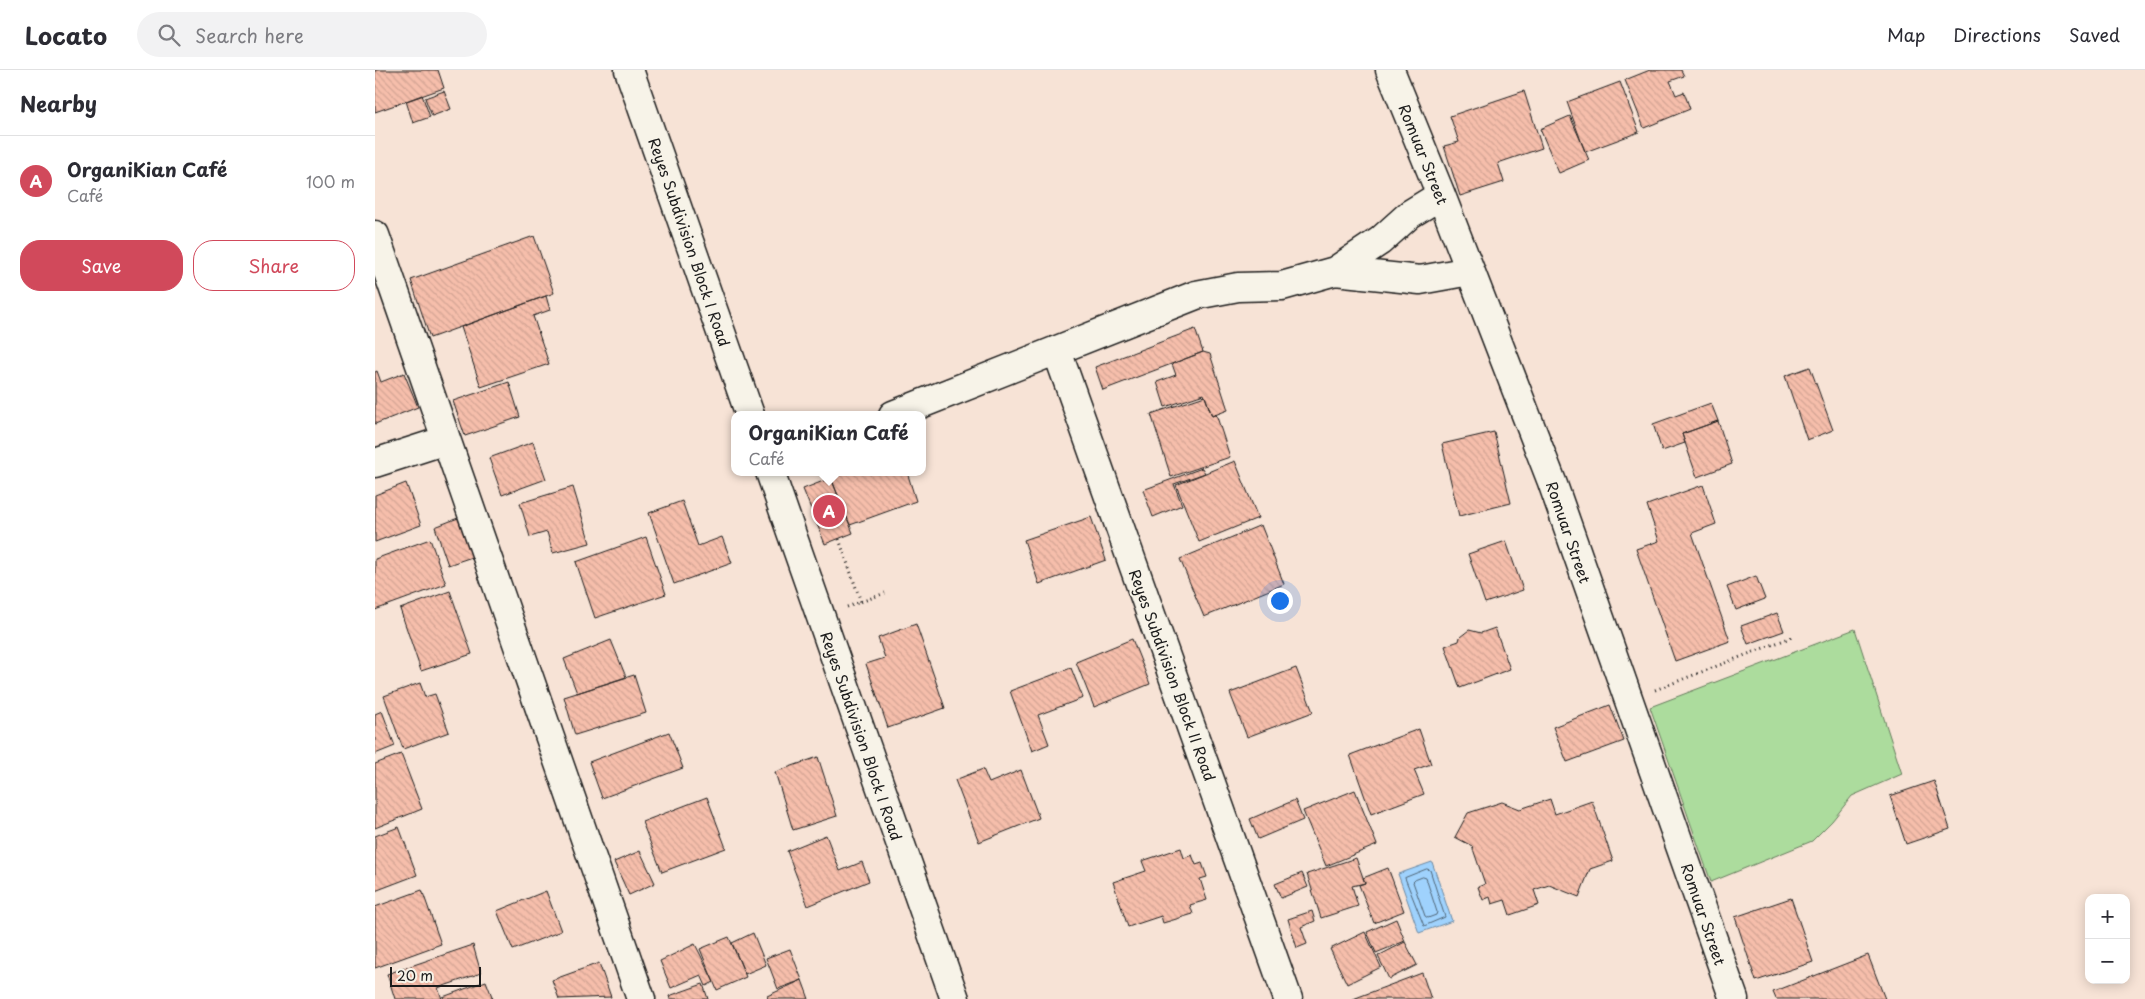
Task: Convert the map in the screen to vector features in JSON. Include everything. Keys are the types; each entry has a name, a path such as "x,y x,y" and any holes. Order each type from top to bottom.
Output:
{"street":[{"name":"Reyes Subdivision Block I Road","path":"629,70 749,411"},
{"name":"Romuar Street","path":"1390,70 1552,482 1734,999"},
{"path":"903,411 1196,295 1238,287 1282,286 1335,271 1380,241 1410,214 1441,196"},
{"path":"375,235 641,999"},
{"path":"1335,271 1420,280 1470,271"},
{"name":"Reyes Subdivision Block II Road","path":"1057,351 1288,999"},
{"path":"375,462 447,440"},
{"name":"Reyes Subdivision Block I Road","path":"771,476 955,999"}],"path":[{"path":"839,539 861,602"},
{"path":"821,618 885,592"},
{"path":"1629,700 1792,637"}],"green space":[{"path":"1855,629 1902,774 1852,796 1832,821 1812,841 1711,882 1650,707"}],"water":[{"path":"1432,862 1452,921 1419,933 1398,874"}],"building":[{"path":"375,70 438,70 444,88 375,112"},
{"path":"1650,70 1681,70 1684,76 1670,81 1676,95 1684,92 1690,109 1644,128 1625,80"},
{"path":"1620,82 1639,132 1585,152 1567,102"},
{"path":"444,91 451,109 432,116 425,98"},
{"path":"1524,91 1542,148 1498,163 1504,182 1460,196 1444,146 1459,142 1450,116"},
{"path":"422,95 430,117 413,123 406,101"},
{"path":"1570,116 1589,160 1559,173 1540,129"},
{"path":"534,236 554,293 430,338 411,280"},
{"path":"546,296 550,310 533,316 549,364 481,387 461,327"},
{"path":"1195,329 1203,352 1103,390 1095,367"},
{"path":"1203,352 1210,354 1228,410 1212,416 1204,394 1165,407 1157,382 1176,375 1172,364"},
{"path":"1810,367 1833,430 1807,440 1785,376"},
{"path":"377,371 381,382 404,373 418,407 375,424 375,372"},
{"path":"509,382 520,417 465,436 453,401"},
{"path":"1205,396 1212,416 1216,414 1230,457 1171,477 1151,414"},
{"path":"1711,403 1718,421 1682,434 1685,443 1662,451 1653,424"},
{"path":"1718,421 1732,464 1697,477 1682,434"},
{"path":"1494,432 1511,503 1459,516 1442,444"},
{"path":"533,442 546,479 502,495 489,458"},
{"path":"1235,461 1258,518 1199,542 1176,485"},
{"path":"1202,468 1205,473 1174,484 1182,505 1153,517 1143,490"},
{"path":"836,476 908,476 916,501 850,525 831,478"},
{"path":"831,478 853,533 825,544 803,489"},
{"path":"406,483 421,525 375,542 375,495"},
{"path":"1703,485 1716,524 1692,533 1730,641 1675,661 1636,549 1659,541 1647,505"},
{"path":"573,487 590,543 553,553 547,532 530,537 520,503"},
{"path":"682,501 698,546 722,537 732,563 674,584 649,513"},
{"path":"1091,517 1106,560 1039,584 1024,540"},
{"path":"458,518 472,557 448,565 435,527"},
{"path":"1261,525 1284,584 1204,617 1180,559"},
{"path":"646,537 666,594 595,618 576,562"},
{"path":"430,539 446,584 375,610 375,559"},
{"path":"1506,541 1523,590 1485,603 1468,554"},
{"path":"1756,576 1765,599 1736,610 1727,587"},
{"path":"450,591 472,654 421,671 400,609"},
{"path":"1777,613 1784,631 1748,644 1741,626"},
{"path":"916,624 945,708 888,728 866,664 885,658 878,638"},
{"path":"1495,628 1510,669 1460,688 1445,646 1459,641 1460,637 1469,630 1481,633"},
{"path":"1132,639 1150,684 1094,707 1076,662"},
{"path":"611,640 626,677 577,693 564,659"},
{"path":"1071,668 1083,698 1038,715 1049,744 1032,751 1010,691"},
{"path":"1296,668 1313,712 1247,737 1230,693"},
{"path":"634,675 646,713 575,735 564,697"},
{"path":"420,683 425,697 435,694 449,732 403,749 384,696"},
{"path":"1610,705 1624,741 1567,762 1553,727"},
{"path":"382,711 395,746 375,754 375,714"},
{"path":"1419,729 1431,764 1414,770 1424,794 1371,814 1350,755"},
{"path":"669,732 683,768 602,798 589,762"},
{"path":"401,754 422,809 375,828 375,764"},
{"path":"818,757 837,816 793,830 775,772"},
{"path":"983,769 989,783 1021,770 1039,818 979,842 955,780"},
{"path":"1934,781 1950,829 1906,844 1890,796"},
{"path":"1355,790 1377,845 1326,866 1303,811"},
{"path":"707,797 726,848 662,872 642,822"},
{"path":"1550,799 1555,814 1592,801 1613,861 1590,869 1579,897 1549,885 1534,890 1539,905 1510,915 1505,900 1492,904 1490,897 1483,900 1478,887 1485,884 1472,846 1455,837 1468,813 1502,802 1520,809"},
{"path":"1295,800 1303,820 1258,839 1250,819"},
{"path":"399,827 417,875 375,891 375,836"},
{"path":"826,835 840,871 862,862 869,881 808,906 787,851"},
{"path":"1181,848 1184,858 1192,855 1196,865 1202,863 1207,877 1200,879 1207,900 1190,905 1193,914 1163,923 1161,916 1128,927 1113,882 1146,871 1142,861"},
{"path":"640,851 655,883 629,895 614,862"},
{"path":"1356,858 1365,883 1352,886 1358,906 1321,918 1307,874"},
{"path":"1388,868 1404,911 1374,923 1359,885 1365,883 1363,878"},
{"path":"1302,873 1308,887 1281,898 1275,884"},
{"path":"422,890 441,944 375,968 375,907"},
{"path":"546,891 561,931 513,950 497,911"},
{"path":"1791,898 1813,962 1756,981 1735,917"},
{"path":"1312,911 1315,921 1301,927 1307,944 1297,948 1288,919"},
{"path":"1396,919 1405,941 1376,953 1367,932"},
{"path":"1365,932 1381,967 1347,984 1330,949"},
{"path":"753,933 766,965 745,974 732,943"},
{"path":"729,937 746,977 717,990 700,949"},
{"path":"1405,942 1417,965 1389,979 1378,956"},
{"path":"695,944 714,982 706,986 701,975 671,988 660,961"},
{"path":"473,945 481,973 438,988 442,999 395,999 387,974"},
{"path":"790,949 802,980 778,989 766,958"},
{"path":"1868,955 1885,999 1776,999 1773,992"},
{"path":"599,963 611,997 559,999 552,980"},
{"path":"1422,973 1431,999 1353,999"},
{"path":"802,980 809,999 768,999 767,996"},
{"path":"486,981 493,999 444,999 443,997"},
{"path":"703,984 708,999 670,999 669,996"}],"place":[{"name":"OrganiKian Café","path":"829,511"}]}
